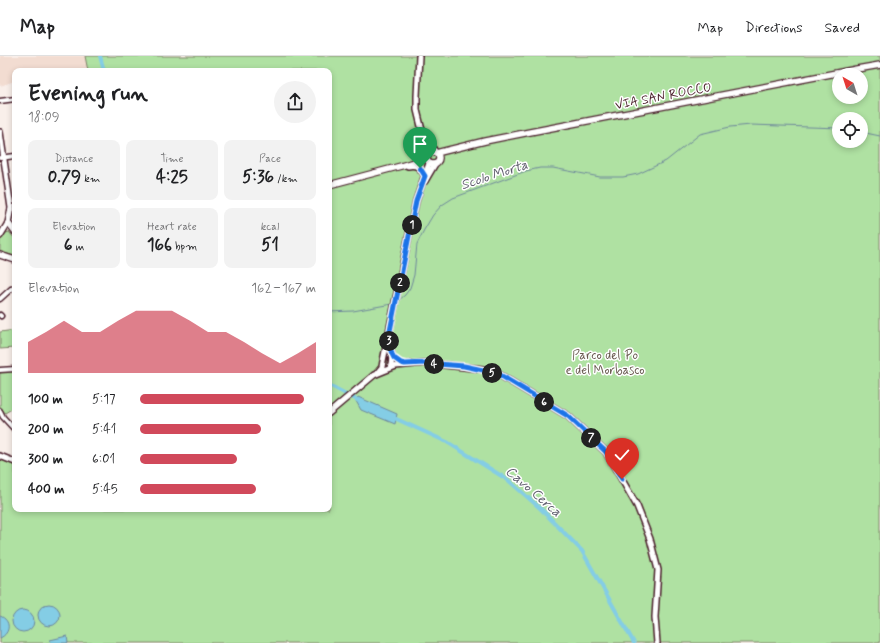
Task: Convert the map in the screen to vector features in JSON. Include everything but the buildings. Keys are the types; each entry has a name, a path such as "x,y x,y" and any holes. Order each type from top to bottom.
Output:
{"main road":[{"name":"VIA SAN ROCCO","path":"430,160 432,152 437,155 450,150 530,132 879,65"},
{"path":"332,184 401,166 430,160 438,161 437,155"},
{"path":"414,165 430,160"},
{"path":"8,224 12,227"},
{"path":"0,255 12,259"}],"street":[{"path":"419,56 417,96 420,128 437,155"},
{"path":"0,102 12,100"},
{"path":"0,132 2,158 11,208 8,224 0,236"},
{"path":"419,193 430,160 423,134"},
{"path":"2,158 12,156"},
{"path":"332,411 380,370 389,336 419,193 430,160"},
{"path":"401,166 414,165 421,169 425,176"},
{"path":"0,299 12,289"},
{"path":"389,336 389,345 392,354 392,364 390,368"},
{"path":"392,354 398,361 405,364"},
{"path":"383,361 390,368"},
{"path":"374,375 390,368 405,364 425,363 464,366 483,370 500,375 568,416 606,452 637,506 650,539 658,570 654,617 657,643"},
{"path":"0,370 12,369"},
{"path":"0,411 3,417 12,427"},
{"path":"0,456 12,461"}],"shaded area":[{"path":"0,56 93,56 95,68 12,68 12,82 0,86"}],"green space":[{"name":"Parco del Po e del Morbasco","path":"85,56 880,56 880,643 0,643 0,458 12,463 12,512 332,512 332,68 87,68"},
{"path":"9,232 12,236 12,255 0,252 0,240 6,233"},
{"path":"12,330 12,348 0,349 0,332"},
{"path":"12,371 12,409 5,413 0,406 0,372"}],"water":[{"path":"358,397 397,414 395,424 361,410 356,401"},
{"path":"49,604 57,607 60,615 57,623 49,626 41,623 38,615 41,607"},
{"path":"23,610 31,613 34,621 31,629 23,632 15,629 12,621 15,613"},
{"path":"0,616 8,623 8,630 4,636 0,638"},
{"path":"67,636 68,643 51,643 50,640"}],"waterway":[{"name":"Cavo Cerca","path":"100,56 103,68"},
{"name":"Scolo Morta","path":"398,301 410,288 414,275 417,244 424,230 433,215 442,205 453,198 526,171 540,168 553,168 600,177 623,177 638,174 666,161 700,134 730,127 751,125 832,128"},
{"name":"Scolo Morta","path":"868,133 880,136"},
{"name":"Scolo Morta","path":"332,312 353,311 392,304"},
{"name":"Cavo Cerca","path":"332,387 361,402"},
{"name":"Cavo Cerca","path":"392,417 447,442 508,480 541,509 582,551 634,643"}],"route":[{"path":"420,168 425,176 416,201 389,336 389,345 394,358 405,364 425,363 464,366 500,375 568,416 606,452 622,479"}]}
